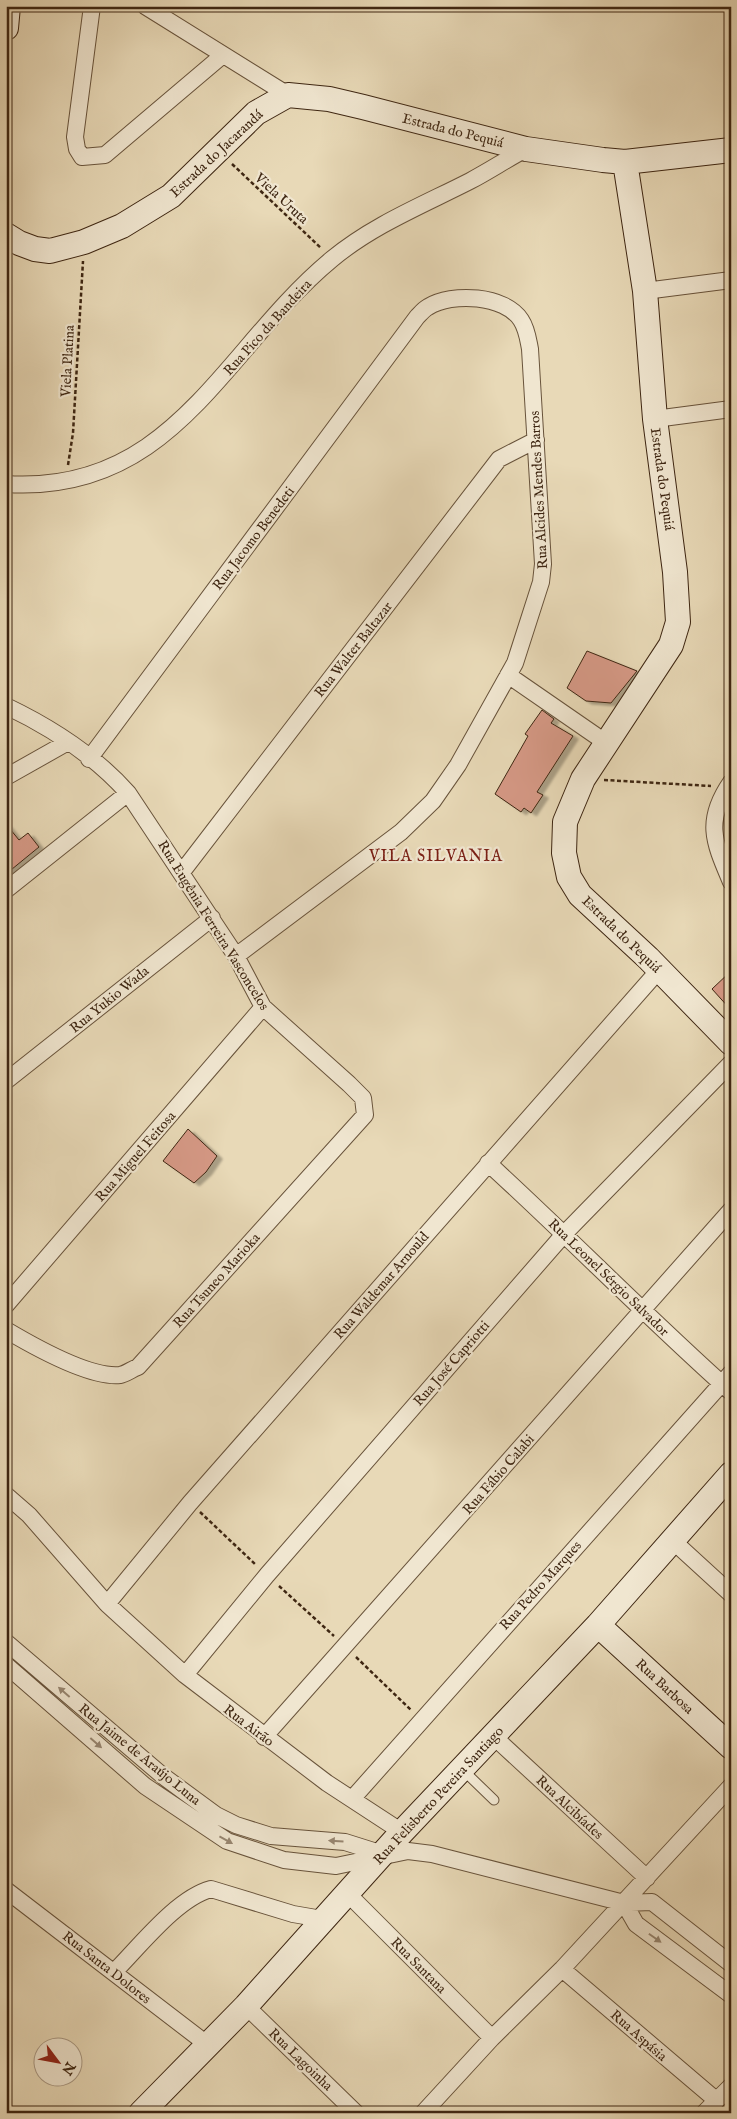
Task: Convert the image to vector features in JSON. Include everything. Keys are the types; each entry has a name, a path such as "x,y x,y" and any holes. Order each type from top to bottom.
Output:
{"main road":[{"path":"6,28 8,6"},
{"name":"Estrada do Pequiá","path":"288,95 328,99 355,105 526,149 625,162 646,291 655,419 675,572 678,622 671,646 605,742 583,779 564,822 564,853 569,877 580,895 659,970 731,1044"},
{"name":"Estrada do Jacarandá","path":"6,235 19,244 35,250 50,251 84,242 150,210 171,196 218,152 256,112 288,95"},
{"path":"625,162 731,150"},
{"name":"Rua Felisberto Pereira Santiago","path":"141,2113 246,2006 402,1832 598,1625 731,1474"},
{"name":"Rua Barbosa","path":"598,1625 731,1747"}],"street":[{"path":"92,6 74,137 77,149 82,157 93,158 105,155 224,55"},
{"path":"145,6 288,95"},
{"name":"Rua Pico da Bandeira","path":"6,484 79,479 120,463 160,438 198,405 286,302 333,258 372,231 526,149"},
{"path":"646,291 731,280"},
{"name":"Rua Alcides Mendes Barros","path":"236,956 401,832 433,801 458,765 508,676 529,624 541,582 542,529 530,349 527,330 520,318 501,303 489,299 440,302 428,307 417,318"},
{"name":"Rua Jacomo Benedeti","path":"89,759 417,318"},
{"path":"655,419 731,409"},
{"name":"Rua Walter Baltazar","path":"182,872 499,460 536,440"},
{"path":"508,676 605,742"},
{"name":"Rua Eugênia Ferreira Vasconcelos","path":"6,706 68,742 116,780 128,794 212,918 236,956 263,1008 349,1084"},
{"path":"6,777 68,742"},
{"path":"729,784 720,798 713,818 717,849 731,882"},
{"path":"6,890 128,794"},
{"name":"Rua Yukio Wada","path":"6,1081 212,918"},
{"name":"Rua Waldemar Arnould","path":"107,1604 190,1503 659,970"},
{"name":"Rua Miguel Feitosa","path":"6,1305 263,1008"},
{"name":"Rua José Capriotti","path":"185,1675 267,1575 565,1233 731,1063"},
{"name":"Rua Tsuneo Marioka","path":"6,1330 35,1347 110,1375 123,1374 138,1366 365,1115 363,1098 349,1084"},
{"name":"Rua Leonel Sérgio Salvador","path":"488,1163 565,1233 642,1310 727,1383"},
{"name":"Rua Fábio Calabi","path":"264,1737 346,1647 731,1210"},
{"name":"Rua Pedro Marques","path":"352,1799 420,1719 727,1383"},
{"name":"Rua Airão","path":"6,1495 29,1515 107,1604 185,1675 264,1737 402,1832"},
{"path":"672,1540 731,1594"},
{"name":"Rua Jaime de Araújo Luna","path":"6,1642 162,1776 216,1815 236,1825 271,1836 345,1842 383,1854"},
{"name":"Rua Jaime de Araújo Luna","path":"6,1666 145,1786 227,1841 284,1860 336,1866 383,1854"},
{"name":"Rua Alcibíades","path":"493,1736 648,1878"},
{"path":"423,2113 492,2038 562,1969 648,1878 731,1786"},
{"path":"383,1854 408,1850 432,1854 624,1903 652,1902 731,1964"},
{"path":"114,1972 181,1905 198,1893 211,1889 285,1912 322,1919"},
{"name":"Rua Santa Dolores","path":"6,1890 208,2045"},
{"name":"Rua Santana","path":"347,1893 492,2038"},
{"path":"624,1903 636,1924 731,1995"},
{"name":"Rua Aspásia","path":"562,1969 716,2100"},
{"name":"Rua Lagoinha","path":"246,2006 356,2113"},
{"path":"704,2113 731,2086"}],"lane":[{"path":"462,1769 494,1800"}],"path":[{"name":"Viela Uruta","path":"218,152 333,258"},
{"name":"Viela Platina","path":"66,481 73,433 84,242"},
{"path":"583,779 729,784"},
{"path":"346,1647 420,1719"}],"building":[{"path":"587,651 637,671 611,703 586,701 567,688"},
{"path":"542,710 554,719 551,723 573,736 537,792 543,795 531,813 524,808 521,812 495,794 528,736 525,734"},
{"path":"6,824 19,840 28,833 39,847 6,874"},
{"path":"731,971 731,1010 712,989"},
{"path":"188,1129 217,1156 206,1172 194,1183 163,1161"}],"district":[{"name":"VILA SILVANIA","path":"436,855"}]}
